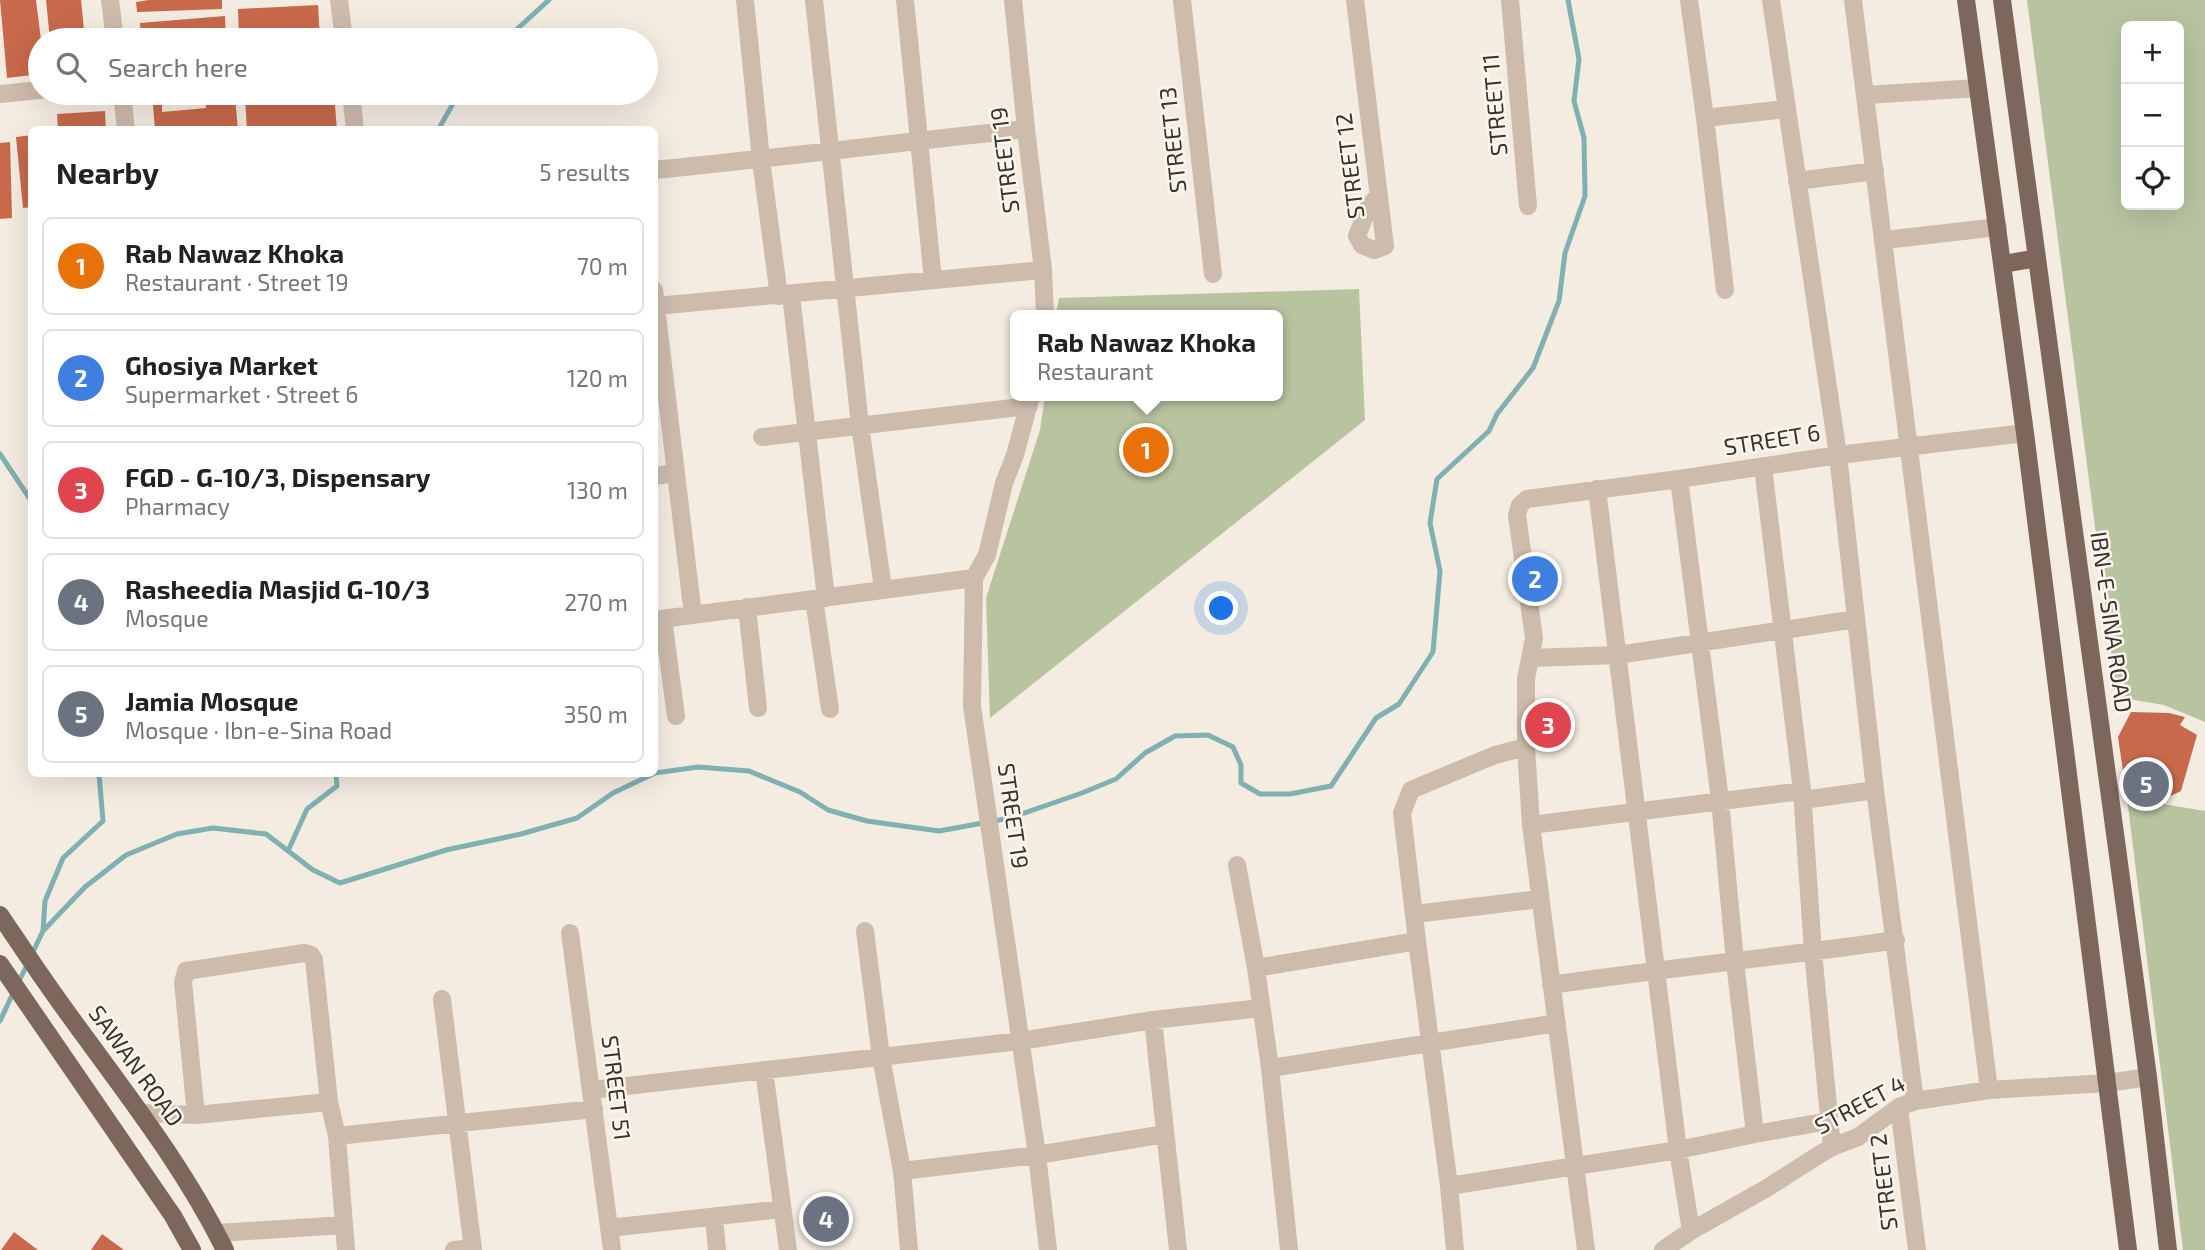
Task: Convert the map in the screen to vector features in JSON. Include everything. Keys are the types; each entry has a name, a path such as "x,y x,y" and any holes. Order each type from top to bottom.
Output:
{"main road":[{"path":"1966,0 2025,433 2128,1250"},
{"name":"IBN-E-SINA ROAD","path":"2002,0 2148,1077 2168,1250"},
{"path":"2003,264 2037,258"},
{"name":"SAWAN ROAD","path":"0,915 141,1113 198,1199 225,1250"},
{"path":"0,964 173,1216 192,1250"}],"street":[{"path":"110,0 114,28"},
{"path":"339,0 342,28"},
{"path":"744,0 761,160 806,432 830,709"},
{"path":"814,0 860,425 883,589"},
{"path":"905,0 933,279"},
{"name":"STREET 19","path":"1013,0 1043,270 1045,310"},
{"name":"STREET 13","path":"1182,0 1213,274"},
{"name":"STREET 12","path":"1355,0 1385,246 1374,250 1362,245 1357,236 1368,208 1378,196"},
{"name":"STREET 11","path":"1510,0 1528,206"},
{"path":"1689,0 1725,290"},
{"name":"STREET 2","path":"1771,0 1838,455 1875,790 1896,940 1917,1250"},
{"path":"1853,0 1989,1090"},
{"path":"1866,96 1978,88"},
{"path":"0,94 28,91"},
{"path":"123,105 126,126"},
{"path":"352,105 355,126"},
{"path":"1705,118 1786,109"},
{"path":"658,170 1026,130"},
{"path":"1797,181 1875,171"},
{"path":"1885,240 1998,228"},
{"path":"658,298 785,296 1043,270"},
{"path":"658,360 676,473 693,615"},
{"path":"762,437 1030,401"},
{"name":"STREET 19","path":"1030,401 1015,456 1004,483 986,555 974,578 972,706 1037,1155 1048,1250"},
{"name":"STREET 6","path":"1531,658 1534,638 1517,515 1520,506 1527,499 1838,455 2025,433"},
{"path":"1763,467 1802,795 1813,952 1832,1147"},
{"path":"658,475 676,473"},
{"path":"1679,479 1720,800 1755,1134"},
{"path":"1597,489 1678,1150 1691,1231"},
{"path":"676,716 659,620 974,578"},
{"path":"747,607 758,708"},
{"path":"1586,1250 1531,825 1526,747 1526,679 1531,658 1618,655 1856,619"},
{"path":"1455,1250 1402,813 1411,790 1495,755 1526,747"},
{"path":"1531,825 1720,800 1875,790"},
{"path":"1237,865 1256,968 1270,1068 1289,1250"},
{"path":"1415,914 1539,899"},
{"path":"865,931 881,1057 902,1171 909,1250"},
{"name":"STREET 51","path":"570,933 612,1250"},
{"path":"1551,985 1656,969 1735,962 1896,940"},
{"path":"1256,968 1417,942"},
{"path":"196,1115 183,982 186,971 304,953 311,955 314,960 329,1102 337,1136 346,1250"},
{"path":"442,999 473,1249 454,1250"},
{"path":"592,1090 1020,1041 1153,1020 1261,1008"},
{"path":"1153,1020 1178,1250"},
{"path":"1270,1068 1557,1023"},
{"path":"764,1070 788,1250"},
{"name":"STREET 4","path":"1663,1250 1832,1147 1858,1137 1907,1104 1989,1090 2108,1083 2148,1077"},
{"path":"141,1113 196,1115 329,1102"},
{"path":"337,1136 594,1109"},
{"path":"1449,1186 1678,1150 1829,1121"},
{"path":"902,1171 1037,1155 1165,1134"},
{"path":"609,1228 782,1209"},
{"path":"714,1217 717,1250"},
{"path":"217,1233 344,1225"}],"green space":[{"path":"2027,0 2205,0 2205,722 2164,705 2117,697"},
{"path":"1359,289 1365,420 990,718 986,598 1040,430 1044,401 1283,401 1283,310 1057,310 1059,298"},
{"path":"2127,798 2205,811 2205,1250 2183,1250"}],"building":[{"path":"0,0 36,0 40,28 28,28 28,75 7,78"},
{"path":"46,0 81,0 84,28 49,28"},
{"path":"222,0 222,9 137,12 136,2"},
{"path":"318,5 319,28 239,28 238,9"},
{"path":"225,16 226,28 140,28 140,23"},
{"path":"153,105 162,105 162,112 206,108 206,105 236,105 238,126 155,126"},
{"path":"245,105 335,105 337,126 247,126"},
{"path":"105,111 106,126 58,126 57,114"},
{"path":"28,136 28,207 23,208 16,137"},
{"path":"10,142 12,218 0,219 0,143"},
{"path":"2131,712 2169,713 2185,717 2180,725 2197,735 2181,791 2162,800 2127,798 2118,737"},
{"path":"14,1232 38,1250 1,1250"},
{"path":"102,1234 124,1250 91,1250"}],"waterway":[{"path":"518,28 549,0"},
{"path":"658,773 698,767 749,771 800,792 828,810 867,821 939,831 1010,818 1082,793 1116,779 1145,753 1175,736 1208,735 1233,747 1241,765 1241,783 1260,794 1290,794 1331,786 1376,718 1399,704 1433,652 1440,571 1430,523 1437,479 1489,431 1497,414 1533,368 1559,301 1565,253 1585,196 1584,138 1574,101 1579,59 1568,0"},
{"path":"440,126 452,105"},
{"path":"0,454 28,496"},
{"path":"43,931 45,901 63,858 103,821 99,777"},
{"path":"288,851 307,809 337,786 336,777"},
{"path":"32,954 43,931 85,887 126,855 177,834 213,828 266,834 313,870 340,883 446,850 521,834 577,818 613,793 647,777"},
{"path":"18,983 28,963"},
{"path":"0,1021 14,991"}],"place":[{"name":"Rab Nawaz Khoka","path":"1146,450"},
{"name":"Ghosiya Market","path":"1535,579"},
{"name":"FGD - G-10/3, Dispensary","path":"1548,725"},
{"name":"Jamia Mosque","path":"2146,784"},
{"name":"Rasheedia Masjid G-10/3","path":"826,1219"}]}
